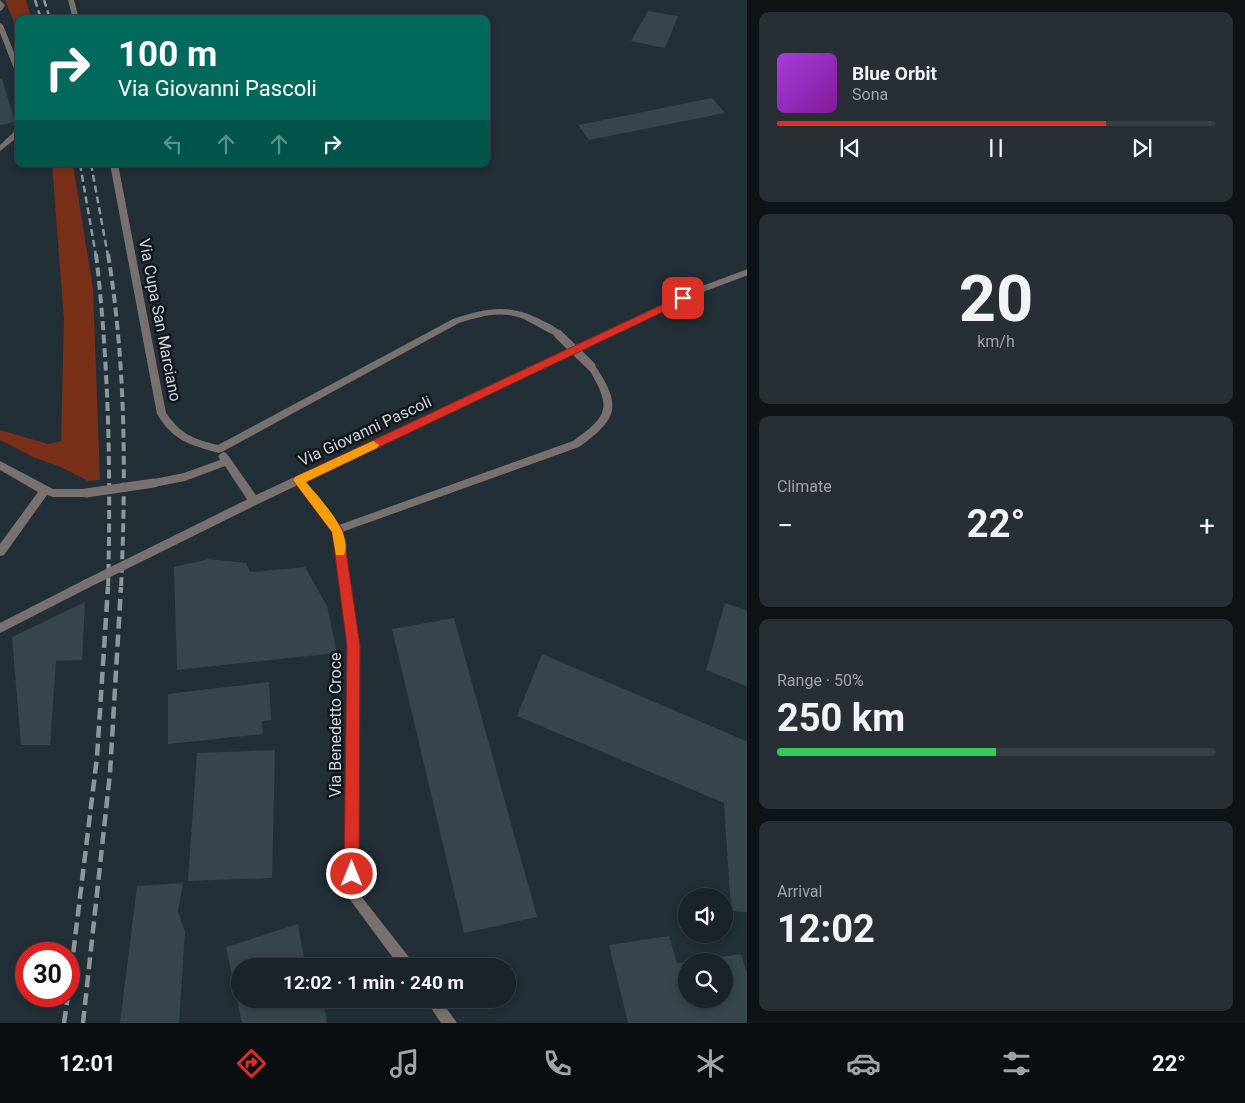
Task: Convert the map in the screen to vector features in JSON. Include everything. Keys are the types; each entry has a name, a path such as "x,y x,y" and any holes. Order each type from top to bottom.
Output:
{"street":[{"path":"71,0 75,15"},
{"path":"0,2 2,5 0,10"},
{"path":"0,25 15,64"},
{"path":"0,148 15,135"},
{"name":"Via Cupa San Marciano","path":"115,167 162,414 174,432 190,442 219,449"},
{"name":"Via Giovanni Pascoli","path":"0,628 254,501 700,290 747,272"},
{"path":"254,501 219,449 456,321 490,311 521,313 558,334 591,366 603,384 608,410 604,423 576,444 337,530"},
{"path":"0,465 45,490 60,493 86,493 154,484 184,477 227,461"},
{"name":"Via Benedetto Croce","path":"299,480 337,530 354,646 351,893 401,958"},
{"path":"0,552 45,490"},
{"path":"439,1008 450,1023"}],"shaded area":[{"path":"5,0 26,0 31,15 15,15 15,24"},
{"path":"52,167 73,167 93,289 100,480 88,481 61,467 35,458 0,440 0,430 48,444 61,441 64,319"}],"building":[{"path":"648,11 678,16 665,48 631,41"},
{"path":"2,78 15,122 0,125 0,79"},
{"path":"712,98 725,113 589,140 578,125"},
{"path":"209,559 246,563 250,572 305,567 327,606 337,653 177,670 174,567"},
{"path":"85,602 82,660 56,661 50,745 21,745 12,637"},
{"path":"725,603 747,611 747,687 706,670"},
{"path":"454,618 537,917 464,933 392,629"},
{"path":"542,654 747,742 747,912 733,911 733,888 730,888 724,803 517,716"},
{"path":"269,682 271,720 262,721 263,734 168,744 168,694"},
{"path":"275,750 272,878 188,881 197,753"},
{"path":"183,883 178,911 185,932 179,1023 120,1023 137,886"},
{"path":"298,924 304,958 231,958 231,971 226,947"},
{"path":"669,936 678,963 678,1008 733,1008 733,955 741,954 747,973 747,1023 628,1023 609,945"},
{"path":"239,1008 324,1008 327,1023 242,1023"}],"railway":[{"path":"35,0 40,15"},
{"path":"44,0 49,15"},
{"path":"81,167 96,256"},
{"path":"92,167 108,256"},
{"path":"96,254 104,337 108,421 108,589"},
{"path":"108,254 118,337 123,421 124,505 121,589"},
{"path":"75,942 97,757 108,587"},
{"path":"83,1023 110,773 121,587"},
{"path":"64,1023 66,1007"}],"slow traffic":[{"path":"340,551 337,530 299,480 373,445"}],"route":[{"path":"352,874 354,646 337,530 299,480 683,298"}]}
